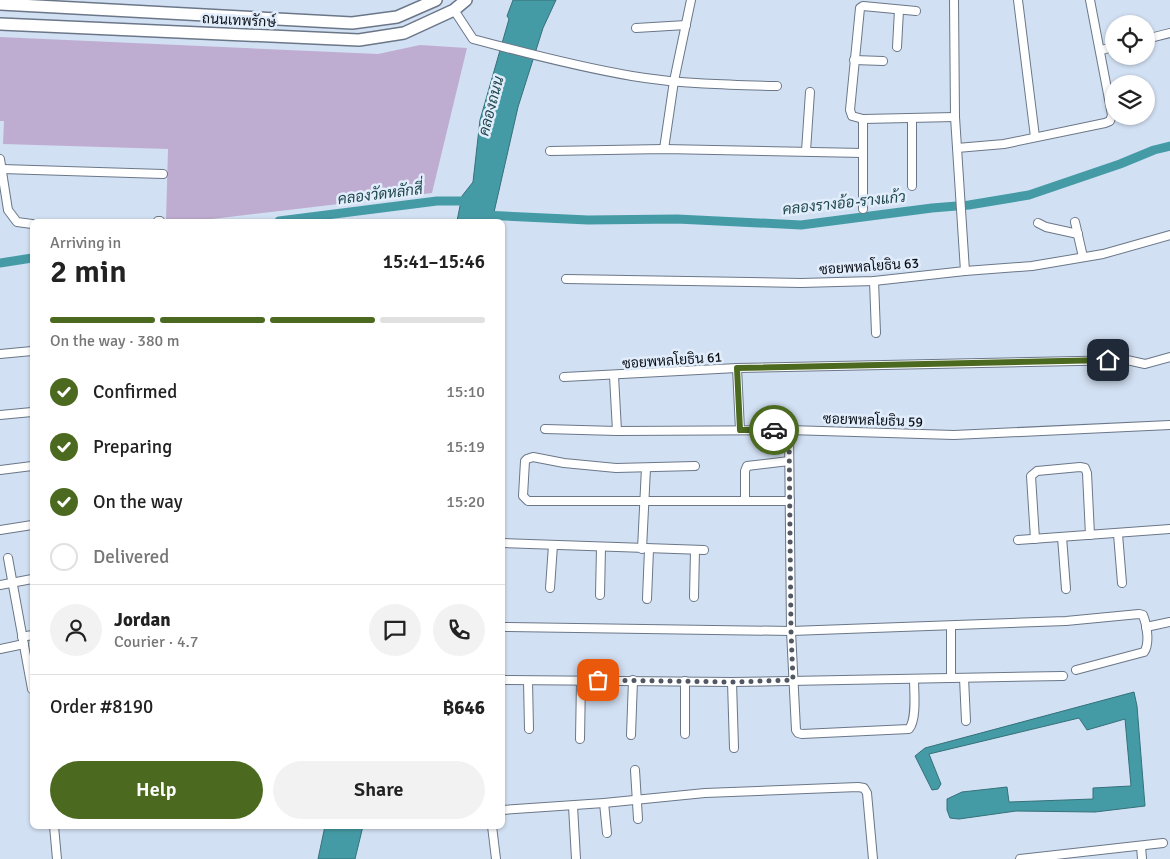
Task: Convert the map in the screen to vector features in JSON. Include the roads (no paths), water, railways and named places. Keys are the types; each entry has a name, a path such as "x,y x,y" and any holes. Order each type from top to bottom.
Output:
{"main road":[{"name":"ถนนเทพรักษ์","path":"0,4 352,23 397,17 436,0"},
{"name":"ถนนเทพรักษ์","path":"0,24 359,40 404,34 454,10 466,0"}],"street":[{"path":"664,149 674,81 691,0"},
{"path":"954,0 955,117 966,271"},
{"path":"1018,0 1035,137"},
{"path":"957,148 1004,144 1110,121 1112,115 1090,0"},
{"path":"916,11 863,6 860,8 850,110 852,116 863,119 955,117"},
{"path":"454,10 473,39 548,58 633,77 777,86"},
{"path":"897,47 899,10"},
{"path":"636,28 686,25"},
{"path":"1155,37 1170,33"},
{"path":"1101,50 1105,49"},
{"path":"854,60 883,61"},
{"path":"806,151 810,92"},
{"path":"863,119 863,209"},
{"path":"912,119 912,186"},
{"path":"550,151 664,149 863,152"},
{"path":"0,159 4,211 17,222 30,224"},
{"path":"2,169 163,174"},
{"path":"1075,222 1083,258"},
{"path":"1038,223 1046,227 1078,234"},
{"name":"ซอยพหลโยธิน 63","path":"566,279 801,283 874,281 1032,266 1104,254 1170,235"},
{"path":"874,281 876,333"},
{"path":"0,354 30,351"},
{"name":"ซอยพหลโยธิน 61","path":"564,377 614,376 737,368 1127,360 1141,364 1170,357"},
{"path":"737,368 740,430"},
{"path":"614,376 617,431"},
{"path":"0,415 30,412"},
{"name":"ซอยพหลโยธิน 59","path":"545,429 617,431 789,430 954,435 1170,425"},
{"path":"789,430 791,631 796,730 802,734 909,729 914,717 914,679"},
{"path":"694,466 616,468 564,463 533,457 525,461 524,496 528,501 790,501"},
{"path":"746,501 745,471 747,466 789,461"},
{"path":"0,470 30,466"},
{"path":"646,468 645,549 647,598"},
{"path":"1034,539 1031,476 1037,470 1085,468 1087,473 1090,535"},
{"path":"0,530 30,525"},
{"path":"1018,540 1170,529"},
{"path":"1118,534 1122,583"},
{"path":"1062,537 1066,589"},
{"path":"505,543 704,550"},
{"path":"550,588 553,545"},
{"path":"600,595 601,547"},
{"path":"694,598 695,550"},
{"path":"8,558 30,678"},
{"path":"0,585 30,579"},
{"path":"505,628 791,631 1066,621 1139,614 1144,617 1147,647 1144,652 1076,670"},
{"path":"1146,627 1170,622"},
{"path":"951,626 951,677"},
{"path":"0,649 23,641 30,636"},
{"path":"505,680 732,682 1063,676"},
{"path":"964,678 966,721"},
{"path":"580,739 581,680"},
{"path":"632,735 633,680"},
{"path":"528,681 529,730"},
{"path":"684,734 685,681"},
{"path":"732,682 734,748"},
{"path":"635,770 638,819"},
{"path":"505,810 573,806 705,793 862,787 868,793 873,859"},
{"path":"604,803 607,833"},
{"path":"573,806 576,859"},
{"path":"54,829 57,859"},
{"path":"492,829 496,859"},
{"path":"1020,859 1163,843"},
{"path":"1141,846 1142,859"}],"water":[{"name":"คลองถนน","path":"513,0 556,0 543,28 518,107 492,219 457,219 462,196 473,182 480,120 509,19 507,16"},
{"path":"1134,692 1137,706 1145,806 1095,812 1016,811 959,819 950,818 947,810 947,799 962,792 1007,787 1009,802 1093,799 1093,788 1131,786 1125,719 1087,730 1079,718 929,754 941,784 938,789 932,790 915,756 925,748"},
{"path":"324,829 362,829 355,859 318,859"}],"waterway":[{"name":"คลองรางอ้อ-รางแก้ว","path":"483,215 588,220 677,219 801,225 969,205 1029,195 1170,146"},
{"name":"คลองวัดหลักสี่","path":"295,219 437,201 473,201"},
{"name":"คลองวัดหลักสี่","path":"0,263 30,258"}]}
